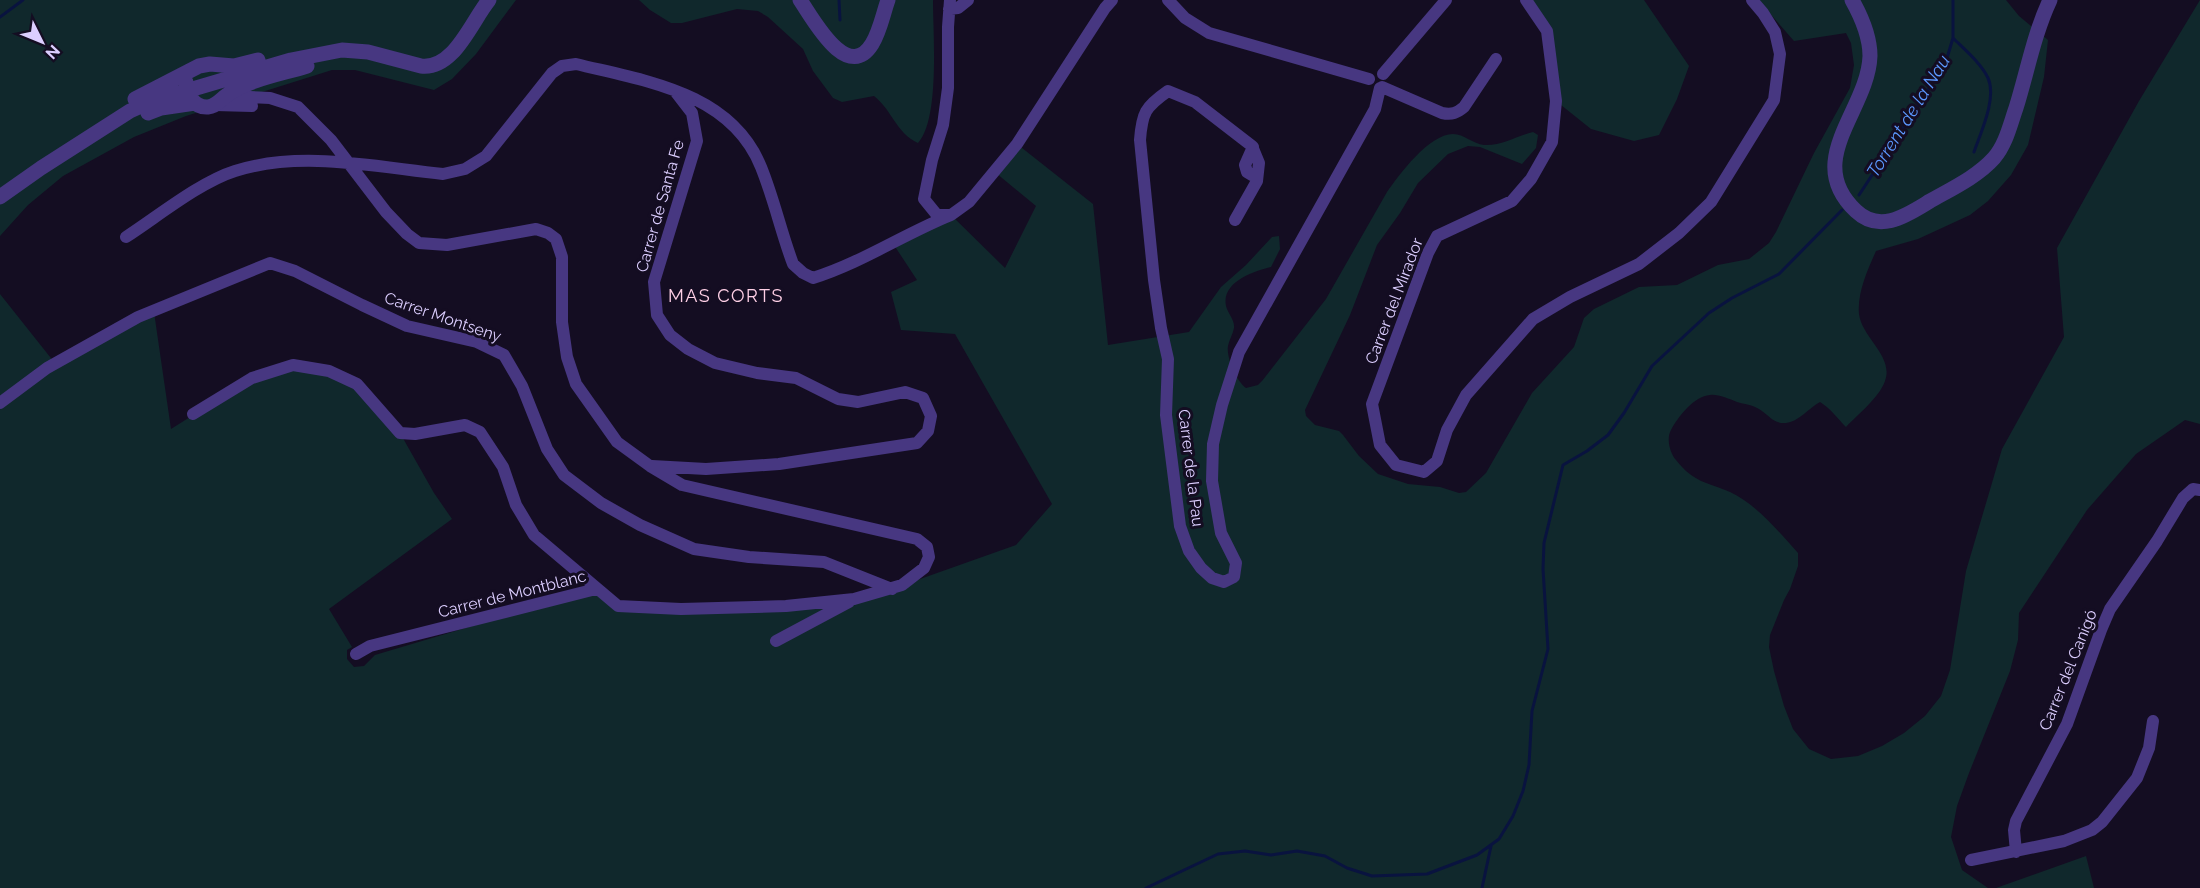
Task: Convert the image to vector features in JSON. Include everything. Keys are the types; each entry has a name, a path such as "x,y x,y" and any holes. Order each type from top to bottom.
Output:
{"street":[{"path":"0,197 65,153 92,144 132,119 191,97 226,80 291,60 356,50 429,67 447,59 454,53 489,0"},
{"path":"800,0 829,44 841,52 855,55 864,52 873,42 888,0"},
{"path":"951,215 937,214 924,199 926,183 945,116 948,88 949,5 958,8 968,0"},
{"path":"126,237 192,193 233,171 268,162 308,161 443,174 465,169 486,156 552,73 562,66 576,64 672,88 697,99 723,117 749,144 761,167 793,264 813,278 835,271 915,230 951,215 969,202 1017,144 1112,0"},
{"path":"1168,0 1185,18 1209,33 1369,80 1372,86 1382,83 1446,0"},
{"name":"Carrer del Mirador","path":"1526,0 1547,31 1556,101 1552,142 1531,180 1512,201 1437,236 1428,253 1372,404 1380,445 1396,465 1424,472 1437,461 1447,430 1466,395 1533,319 1570,297 1639,264 1679,233 1711,202 1774,100 1780,54 1775,32 1752,0"},
{"path":"1852,0 1864,28 1870,55 1864,84 1836,153 1835,175 1838,188 1855,211 1861,216 1880,223 1905,216 1960,183 1994,158 2008,131 2050,0"},
{"path":"65,153 81,133 102,117 205,64 216,66 242,64 286,52 312,50 327,53"},
{"path":"192,70 188,76 191,97 207,107 262,79 310,65 327,53"},
{"path":"1382,83 1442,113 1451,114 1458,112 1464,106 1496,59"},
{"path":"216,66 226,80 220,101"},
{"name":"Carrer de la Pau","path":"1235,220 1257,181 1259,163 1253,147 1195,102 1168,91 1154,101 1141,117 1140,140 1154,280 1168,359 1166,415 1180,526 1189,551 1201,568 1212,578 1224,582 1234,577 1236,563 1221,533 1212,481 1213,444 1222,405 1239,352 1375,109 1382,83"},
{"name":"Carrer de Santa Fe","path":"650,466 706,468 779,464 876,451 917,443 928,431 931,416 923,398 905,392 858,402 838,399 796,378 758,373 715,363 688,349 670,335 657,315 654,282 698,141 692,113 672,88"},
{"path":"220,101 270,107 306,115 332,140 386,212 406,234 419,243 447,245 536,229 556,239 561,257 562,322 567,357 576,384 617,442 650,466"},
{"name":"Carrer Montseny","path":"0,403 47,368 138,317 270,263 295,271 407,326 477,342 504,355 522,386 548,449 564,475 601,503 640,525 694,549 749,557 824,562 892,589"},
{"path":"192,414 252,378 293,365 329,371 357,384 400,433 415,434 465,425 480,432 489,444 503,467 516,505 534,535 596,589"},
{"name":"Carrer de Montblanc","path":"356,654 370,646 596,589 618,606 681,609 786,606 855,599 902,585 924,568 929,557 927,547 917,539 682,485 650,466"},
{"name":"Carrer del Canigó","path":"2016,852 2014,830 2016,821 2067,724 2110,609 2157,541 2183,498 2193,489 2200,490"},
{"name":"Carrer de Montblanc","path":"776,641 855,599"},
{"path":"1971,860 2081,836 2102,822 2137,778 2149,748 2153,721"}],"green space":[{"path":"0,0 516,0 476,54 452,79 434,90 355,70 332,70 186,116 134,137 63,176 28,205 0,236"},
{"path":"639,0 933,0 934,75 930,115 925,131 918,143 911,139 874,96 842,102 833,98 813,71 803,49 768,17 758,11 737,9 682,23 671,23"},
{"path":"1526,0 1644,0 1689,66 1677,99 1659,135 1634,141 1591,129 1556,101 1546,29"},
{"path":"1758,0 2006,0 2019,16 2048,40 2044,77 2028,145 2011,175 1988,201 1970,215 1918,239 1876,251 1861,290 1859,314 1861,323 1882,355 1887,372 1882,387 1868,406 1846,427 1820,402 1795,420 1782,423 1774,421 1754,406 1710,395 1698,399 1687,408 1671,430 1670,450 1683,468 1695,478 1730,492 1749,503 1798,553 1798,566 1770,635 1769,647 1784,706 1793,729 1809,749 1831,759 1858,756 1882,746 1904,733 1925,716 1941,696 1950,670 1966,571 2002,449 2064,337 2057,248 2139,101 2200,0 2200,424 2185,420 2136,454 2087,510 2019,613 2018,640 2010,671 1957,806 1951,837 1962,870 1988,888 0,888 0,294 58,367 154,312 171,429 252,378 293,365 357,384 400,433 434,493 452,519 329,609 352,647 347,650 347,659 354,667 364,666 375,655 596,589 618,606 786,606 892,589 1016,545 1052,504 955,334 901,330 891,292 917,280 892,242 951,215 1005,268 1036,206 996,173 1017,144 1093,204 1108,345 1189,332 1221,287 1272,237 1279,236 1280,249 1271,267 1240,279 1229,290 1226,298 1226,306 1234,325 1228,346 1230,363 1246,388 1258,385 1262,381 1326,299 1387,192 1407,166 1425,148 1444,136 1453,134 1484,145 1503,142 1533,132 1538,135 1536,148 1522,164 1480,147 1468,146 1448,154 1418,183 1377,245 1350,315 1305,410 1306,416 1315,425 1339,431 1359,456 1378,474 1408,484 1440,487 1459,493 1466,492 1486,473 1532,393 1574,347 1584,318 1594,309 1639,287 1677,285 1718,265 1749,259 1769,243 1776,232 1814,153 1850,88 1854,65 1851,43 1846,33 1794,41"},
{"path":"2086,856 2094,888 1996,888"}],"waterway":[{"path":"0,17 23,0"},
{"path":"839,0 840,20"},
{"name":"Torrent de la Nau","path":"1859,195 1947,58 1953,38 1953,0"},
{"path":"1953,38 1981,67 1990,86 1991,95 1987,115 1974,152"},
{"name":"Torrent de la Nau","path":"1146,888 1218,854 1245,851 1271,855 1297,851 1325,856 1347,868 1372,876 1427,874 1477,855 1499,839 1513,816 1523,791 1529,765 1532,711 1548,649 1543,569 1544,543 1563,465 1608,435 1652,366 1709,313 1732,298 1779,274 1842,210"},
{"path":"1482,888 1491,846"}],"district":[{"name":"MAS CORTS","path":"726,295"}]}
